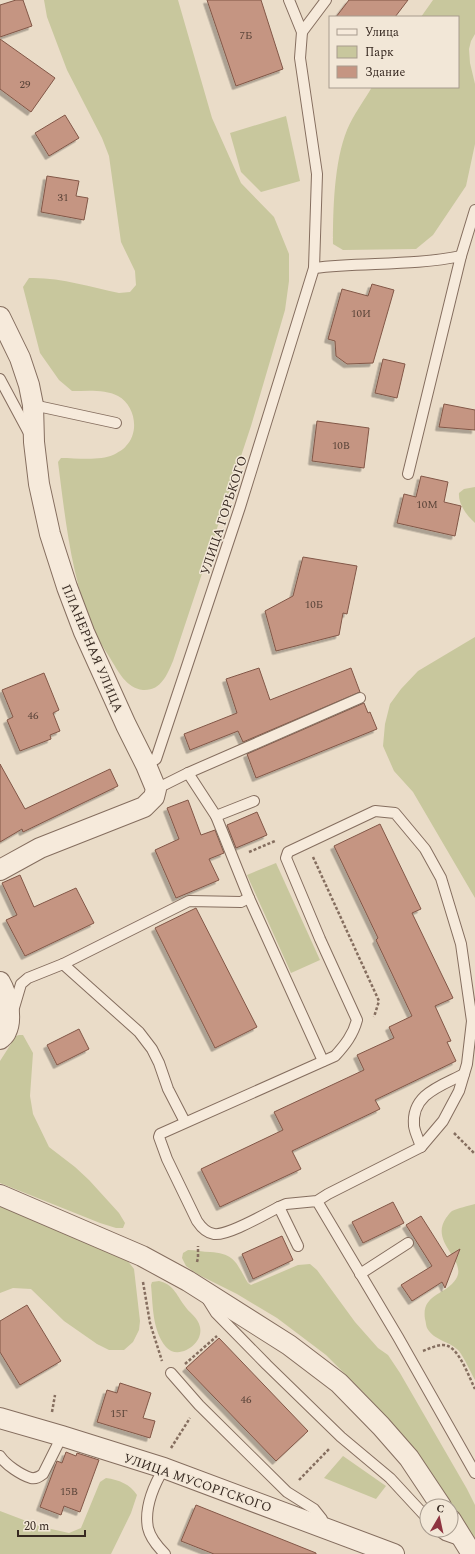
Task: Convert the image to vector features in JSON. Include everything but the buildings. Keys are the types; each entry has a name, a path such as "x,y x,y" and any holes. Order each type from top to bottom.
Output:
{"street":[{"name":"ПЛАНЕРНАЯ УЛИЦА","path":"0,318 20,358 29,385 33,405 34,442 39,484 50,534 67,587 87,640 156,789"},
{"path":"0,870 40,848 144,807 154,797 156,789"},
{"path":"0,982 6,995 9,1010 3,1036"},
{"path":"0,1195 142,1256 188,1281 289,1345 339,1383 381,1426 408,1458 436,1498"},
{"name":"УЛИЦА МУСОРГСКОГО","path":"0,1418 161,1468 323,1527 382,1552"},
{"path":"459,1532 469,1548"}],"lane":[{"path":"289,0 302,32"},
{"path":"302,32 326,0"},
{"name":"УЛИЦА ГОРЬКОГО","path":"146,765 156,759 240,507 314,268 317,174 300,58 302,32"},
{"path":"408,474 461,256 475,210"},
{"path":"314,268 336,265 443,260 461,256"},
{"path":"0,379 34,442"},
{"path":"33,405 116,423"},
{"path":"156,789 188,773 360,698"},
{"path":"188,773 216,816 249,898 323,1062"},
{"path":"216,816 254,801"},
{"path":"375,811 395,813 425,849 442,878 461,944 472,1021 467,1064 459,1091 442,1121 421,1147 317,1201 286,1204 226,1233 215,1234 208,1232 201,1227 197,1221 159,1141 160,1134 323,1062 334,1056 345,1045 354,1032 357,1020 320,939 286,858 288,852 375,811"},
{"path":"3,1036 21,984 28,978 64,964 189,900 242,902 249,898"},
{"path":"64,964 139,1032 159,1063 168,1089 186,1122"},
{"path":"421,1147 414,1127 417,1105 421,1098 431,1091 464,1074"},
{"path":"317,1201 398,1337 475,1473"},
{"path":"279,1207 298,1246"},
{"path":"360,1274 408,1243"},
{"path":"202,1290 216,1313 228,1326 340,1437 390,1478 419,1509"},
{"path":"171,1373 199,1405 287,1492 314,1509 322,1519 323,1527"},
{"path":"0,1456 22,1474 32,1478 38,1478 43,1474 62,1436"},
{"path":"161,1468 147,1511 147,1516 148,1528 154,1542 165,1554"},
{"path":"451,1538 469,1548"}],"path":[{"path":"234,859 275,841 306,843"},
{"path":"442,1121 475,1154"},
{"path":"142,1256 143,1281 150,1323 165,1371 171,1373 180,1368 228,1326"},
{"path":"423,1351 438,1346 447,1346 454,1350 475,1389"},
{"path":"161,1468 199,1405"},
{"path":"287,1492 321,1457"}],"green space":[{"path":"44,0 178,0 212,118 241,183 274,217 289,254 289,281 285,310 251,426 173,661 166,677 159,685 149,690 137,689 123,678 96,636 85,609 74,568 66,525 58,462 61,458 88,459 108,457 120,451 125,447 133,434 134,419 132,412 124,400 118,396 102,391 72,391 59,380 40,353 23,287 29,278 52,279 119,293 130,292 136,285 135,271 121,242 109,156 102,138 67,70 47,17"},
{"path":"433,0 475,0 475,34 469,49 470,63 475,84 475,144 466,186 433,235 416,249 343,250 333,244 335,186 339,157 349,124 371,88 459,88 459,16 422,16"},
{"path":"286,116 300,181 261,192 241,172 230,133"},
{"path":"475,487 475,523 464,510 460,501 459,493 464,489"},
{"path":"475,637 475,898 413,792 394,771 383,746 385,724 390,704 401,689 418,671"},
{"path":"276,863 320,960 291,973 247,875"},
{"path":"23,1035 33,1053 30,1096 33,1114 49,1147 89,1180 119,1213 125,1223 123,1228 116,1228 100,1223 0,1183 0,1061 16,1036"},
{"path":"475,1204 475,1380 459,1351 434,1336 427,1328 425,1311 430,1300 452,1284 456,1279 458,1272 454,1258 442,1235 442,1227 446,1218 452,1211"},
{"path":"0,1205 127,1260 134,1269 140,1321 139,1330 133,1342 124,1350 109,1350 97,1344 64,1321 31,1289 13,1288 0,1293"},
{"path":"188,1250 219,1253 230,1257 238,1265 248,1283 251,1285 298,1265 310,1264 317,1270 355,1322 378,1348 388,1355 467,1489 475,1505 475,1552 459,1523 459,1498 444,1498 400,1434 368,1397 326,1355 277,1318 237,1294 197,1274 186,1266 182,1258 183,1253"},
{"path":"159,1281 168,1284 171,1287 199,1324 200,1333 198,1339 189,1349 177,1352 171,1351 161,1340 154,1317 151,1285 152,1282"},
{"path":"343,1456 386,1486 376,1499 324,1478"},
{"path":"106,1478 124,1483 137,1495 131,1513 111,1554 0,1554 0,1511 42,1527 69,1533 81,1528 100,1482"}]}
